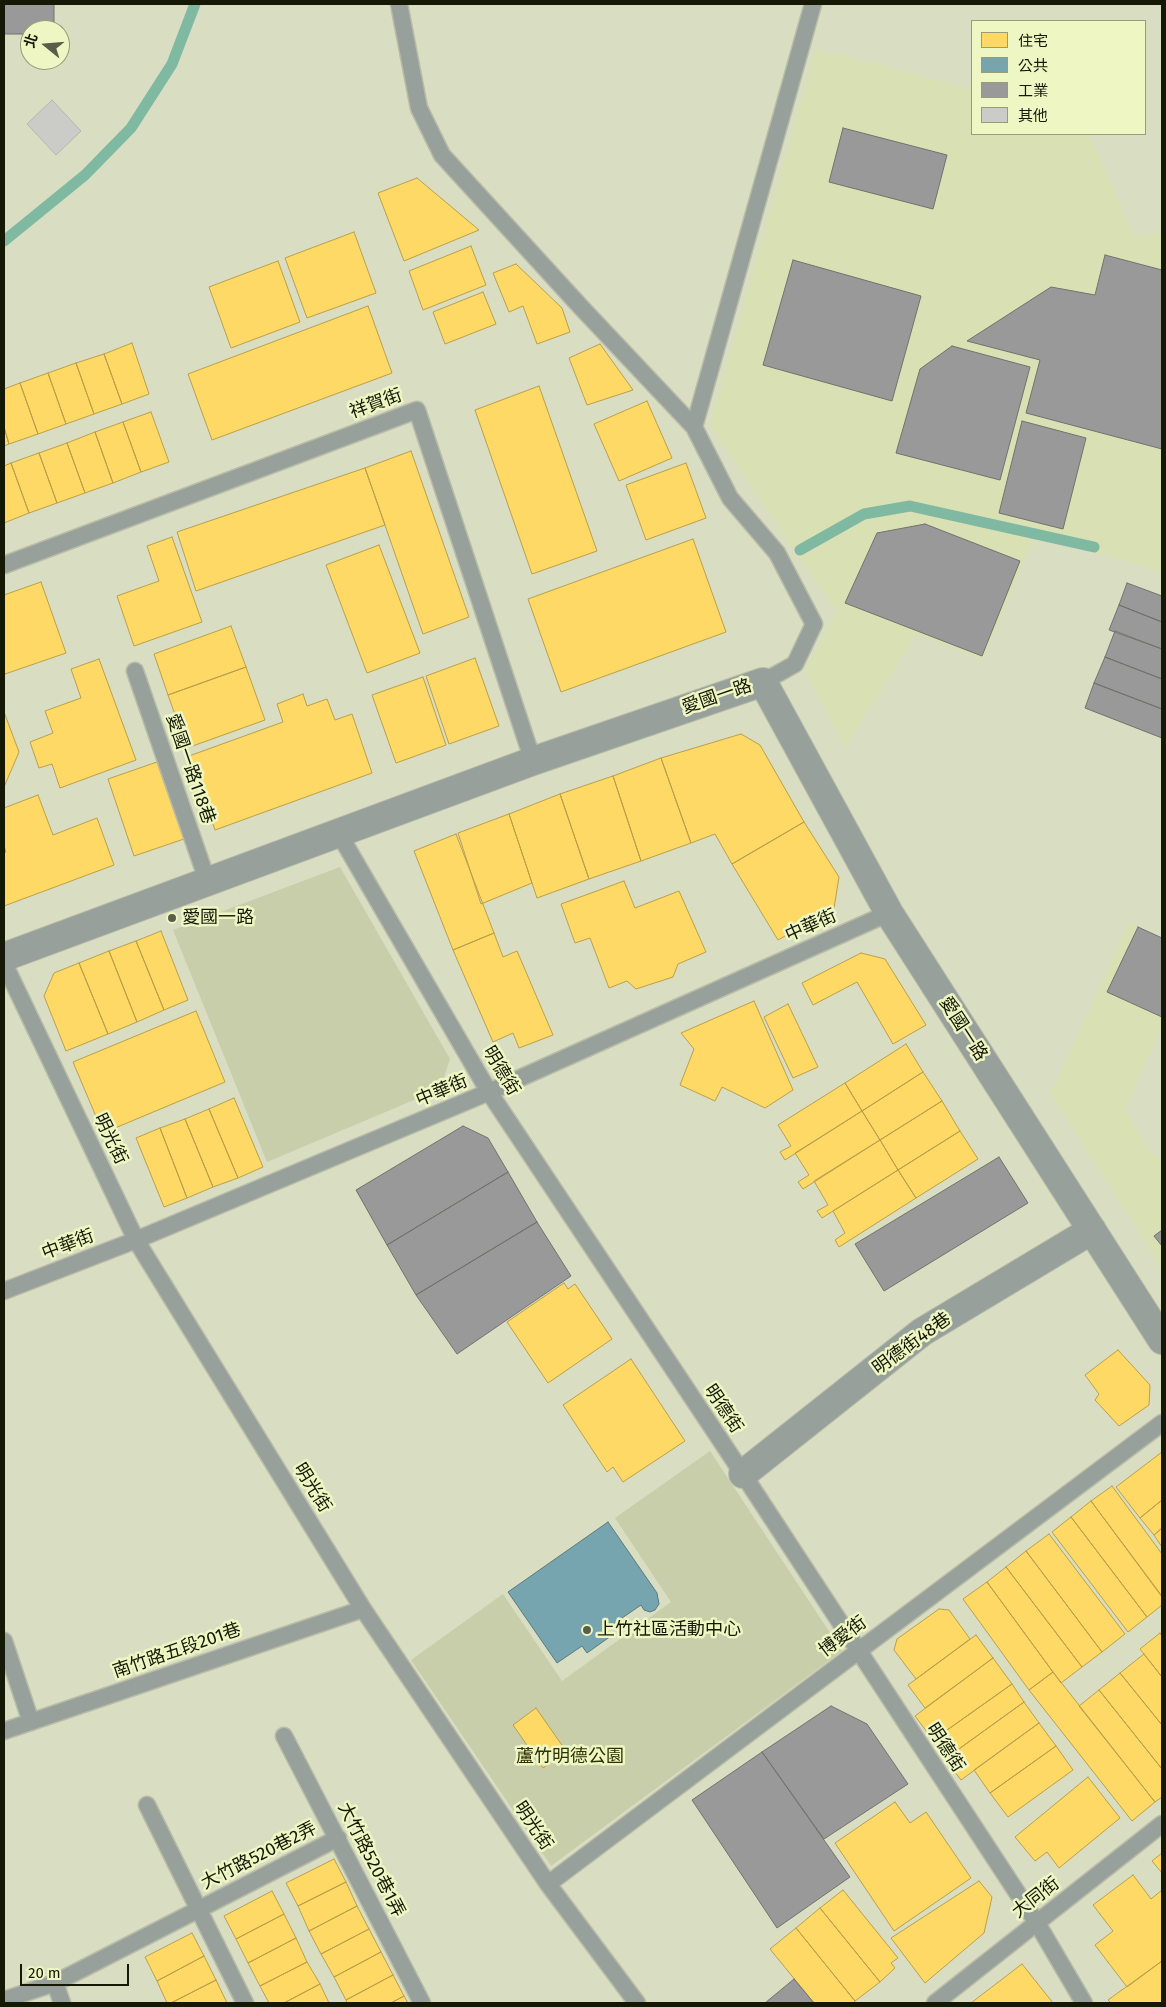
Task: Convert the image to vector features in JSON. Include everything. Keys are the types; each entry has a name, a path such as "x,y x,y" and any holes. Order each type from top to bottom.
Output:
{"street":[{"name":"愛國一路","path":"4,957 207,880 533,761 763,682 889,913 1162,1340"},
{"name":"明德街48巷","path":"743,1474 922,1332 1092,1230"}],"lane":[{"path":"399,4 418,108 442,155 694,427 730,498 777,553 814,624 795,664 763,682"},
{"path":"694,427 813,4"},
{"name":"祥賀街","path":"4,565 417,410 533,761"},
{"name":"愛國一路118巷","path":"135,671 207,880"},
{"name":"明德街","path":"338,832 490,1092 1037,1923 1084,2003"},
{"name":"中華街","path":"4,1292 136,1240 490,1092 889,913"},
{"name":"明光街","path":"4,963 136,1240 363,1609 548,1884 637,2003"},
{"name":"博愛街","path":"548,1884 1162,1422"},
{"name":"南竹路五段201巷","path":"4,1731 363,1609"},
{"path":"4,1641 31,1722"},
{"name":"大竹路520巷1弄","path":"284,1736 422,2003"},
{"name":"大竹路520巷2弄","path":"147,1805 245,2003"},
{"name":"大同街","path":"936,2003 1162,1824"},
{"name":"大竹路520巷2弄","path":"4,2000 55,1983 338,1838"},
{"path":"55,1983 62,2003"}],"shaded area":[{"path":"816,49 971,89 971,135 1089,135 1135,238 1162,232 1162,573 1111,556 1034,538 983,659 916,634 845,748 805,670 837,613 710,425"},
{"path":"1129,923 1162,938 1162,1025 1125,1110 1152,1154 1162,1160 1162,1269 1051,1093"}],"green space":[{"path":"340,867 450,1059 440,1089 267,1162 173,930"},
{"name":"蘆竹明德公園","path":"710,1451 842,1651 551,1866 411,1660 503,1594 562,1681 671,1602 615,1518"}],"building: 住宅":[{"path":"417,178 479,230 404,261 378,193"},
{"path":"354,232 376,293 307,318 285,258"},
{"path":"471,246 486,285 423,310 409,271"},
{"path":"278,261 300,322 231,348 209,287"},
{"path":"516,264 562,308 570,332 537,344 523,306 509,312 493,273"},
{"path":"483,292 496,324 445,344 433,312"},
{"path":"368,306 392,373 212,440 188,374"},
{"path":"132,343 149,394 122,404 104,354"},
{"path":"600,344 633,390 587,405 569,358"},
{"path":"104,354 122,404 94,414 76,363"},
{"path":"76,363 94,414 66,424 48,373"},
{"path":"48,373 66,424 38,434 20,383"},
{"path":"20,383 38,434 9,444 4,427 4,389"},
{"path":"539,386 597,551 532,574 475,410"},
{"path":"647,401 672,458 619,481 594,424"},
{"path":"151,412 169,462 141,472 123,422"},
{"path":"123,422 141,472 113,483 95,432"},
{"path":"4,427 9,444 4,446"},
{"path":"95,432 113,483 85,493 67,443"},
{"path":"67,443 85,493 57,503 39,453"},
{"path":"411,451 469,617 423,634 365,468"},
{"path":"39,453 57,503 29,513 11,463"},
{"path":"11,463 29,513 4,523 4,466"},
{"path":"686,463 706,518 646,540 626,485"},
{"path":"365,468 385,525 196,591 177,532"},
{"path":"172,537 202,622 134,646 117,596 159,581 147,546"},
{"path":"693,539 726,632 561,692 528,599"},
{"path":"379,545 420,653 367,673 326,565"},
{"path":"41,582 66,653 5,674 4,595"},
{"path":"231,626 246,667 168,695 154,654"},
{"path":"475,658 499,726 449,744 426,676"},
{"path":"99,659 136,760 60,788 52,764 39,768 30,742 53,733 45,711 81,698 71,669"},
{"path":"246,667 265,720 187,748 168,695"},
{"path":"423,677 446,745 396,763 372,695"},
{"path":"303,694 307,706 327,699 335,720 352,714 372,773 215,830 189,756 283,722 277,704"},
{"path":"4,712 19,752 4,787"},
{"path":"741,734 760,745 804,822 732,864 715,834 691,843 661,758"},
{"path":"661,758 691,843 641,861 613,776"},
{"path":"157,762 184,839 134,856 108,779"},
{"path":"613,776 641,861 589,879 560,794"},
{"path":"560,794 589,879 537,898 509,814"},
{"path":"38,795 53,835 97,818 114,865 4,906 4,853 6,852 4,846 4,808"},
{"path":"509,814 532,883 481,904 458,833"},
{"path":"804,822 839,877 834,908 778,940 732,864"},
{"path":"456,834 494,933 453,950 414,851"},
{"path":"624,881 635,908 679,891 706,952 678,964 673,977 636,989 627,981 609,988 590,938 575,943 561,904"},
{"path":"161,931 188,1000 164,1010 136,941"},
{"path":"494,933 503,957 517,951 553,1035 519,1048 513,1033 493,1042 453,950"},
{"path":"136,941 164,1010 137,1022 109,951"},
{"path":"109,951 137,1022 108,1034 79,963"},
{"path":"861,953 885,959 926,1025 893,1044 857,982 813,1005 802,983"},
{"path":"79,963 108,1034 66,1051 44,996 54,973"},
{"path":"754,1001 793,1090 765,1108 722,1087 715,1101 680,1085 694,1049 681,1033"},
{"path":"788,1004 818,1067 793,1078 764,1017"},
{"path":"196,1011 225,1082 103,1133 73,1062"},
{"path":"906,1044 923,1072 862,1111 845,1083"},
{"path":"923,1072 942,1101 880,1140 862,1111"},
{"path":"845,1083 862,1111 785,1160 780,1152 791,1146 778,1125"},
{"path":"234,1098 263,1167 238,1178 209,1109"},
{"path":"942,1101 960,1131 898,1170 880,1140"},
{"path":"209,1109 238,1178 213,1187 185,1119"},
{"path":"862,1111 880,1140 803,1189 798,1182 809,1175 795,1153"},
{"path":"185,1119 213,1187 187,1198 160,1128"},
{"path":"160,1128 187,1198 164,1207 136,1138"},
{"path":"960,1131 978,1159 916,1198 898,1170"},
{"path":"880,1140 898,1170 822,1218 817,1211 828,1205 814,1181"},
{"path":"898,1170 916,1198 839,1247 835,1240 845,1233 833,1211"},
{"path":"564,1283 568,1289 575,1284 612,1339 548,1383 507,1322"},
{"path":"1118,1350 1150,1385 1149,1405 1119,1426 1095,1400 1099,1394 1085,1375"},
{"path":"631,1359 685,1441 623,1482 613,1467 607,1472 563,1405"},
{"path":"1162,1452 1162,1500 1140,1518 1116,1487"},
{"path":"1112,1486 1162,1554 1162,1597 1091,1501"},
{"path":"1162,1500 1162,1528 1154,1535 1140,1518"},
{"path":"1091,1501 1162,1596 1162,1605 1147,1617 1071,1517"},
{"path":"1071,1517 1147,1617 1128,1632 1052,1532"},
{"path":"1162,1528 1162,1547 1154,1535"},
{"path":"1049,1534 1125,1634 1102,1652 1026,1551"},
{"path":"1026,1551 1102,1652 1082,1667 1006,1567"},
{"path":"1006,1567 1082,1667 1061,1683 987,1582"},
{"path":"987,1582 1053,1672 1029,1690 963,1599"},
{"path":"939,1609 949,1610 970,1639 916,1679 894,1650 897,1639"},
{"path":"1160,1633 1162,1636 1162,1677 1140,1649"},
{"path":"976,1635 993,1658 925,1708 908,1685"},
{"path":"1144,1654 1162,1677 1162,1725 1120,1673"},
{"path":"993,1658 1012,1684 933,1740 915,1716"},
{"path":"1053,1672 1155,1802 1132,1821 1029,1690"},
{"path":"1120,1673 1162,1725 1162,1769 1099,1690"},
{"path":"1012,1684 1024,1702 945,1759 933,1740"},
{"path":"1099,1690 1162,1769 1162,1797 1155,1802 1079,1706"},
{"path":"1024,1702 1039,1723 961,1780 945,1759"},
{"path":"536,1708 566,1751 543,1768 513,1725"},
{"path":"1039,1723 1056,1746 990,1793 974,1770"},
{"path":"1056,1746 1073,1770 1008,1817 990,1793"},
{"path":"1088,1777 1120,1818 1059,1868 1047,1852 1035,1861 1015,1837"},
{"path":"895,1802 910,1823 926,1812 971,1878 894,1931 835,1843"},
{"path":"1162,1853 1162,1873 1152,1861"},
{"path":"334,1859 346,1882 298,1906 286,1883"},
{"path":"1133,1875 1151,1899 1162,1890 1162,1961 1127,1987 1095,1945 1113,1931 1093,1905"},
{"path":"979,1881 992,1897 984,1933 925,1983 891,1938"},
{"path":"346,1882 357,1906 309,1931 298,1906"},
{"path":"843,1890 898,1958 891,1963 895,1968 880,1982 820,1908"},
{"path":"272,1891 284,1914 236,1939 224,1916"},
{"path":"357,1906 369,1929 321,1954 309,1931"},
{"path":"820,1908 880,1982 855,2001 796,1928"},
{"path":"284,1914 296,1938 248,1963 236,1939"},
{"path":"796,1928 855,2001 853,2003 814,2003 770,1949"},
{"path":"369,1929 381,1952 334,1977 321,1954"},
{"path":"192,1933 204,1956 157,1981 145,1957"},
{"path":"296,1938 307,1962 260,1986 248,1963"},
{"path":"381,1952 393,1975 346,2000 334,1977"},
{"path":"204,1956 216,1980 171,2003 167,2003 157,1981"},
{"path":"1162,1961 1162,2003 1111,2003 1108,2000"},
{"path":"307,1962 320,1984 284,2003 269,2003 260,1986"},
{"path":"1022,1964 1053,2003 971,2003"},
{"path":"393,1975 404,1996 391,2003 347,2003 346,2000"},
{"path":"216,1980 227,2003 171,2003"},
{"path":"320,1984 329,2003 284,2003"},
{"path":"404,1996 408,2003 391,2003"}],"building: 公共":[{"path":"608,1522 657,1593 659,1604 655,1610 650,1612 644,1610 641,1605 606,1629 611,1636 587,1653 582,1646 557,1663 508,1592"}],"building: 工業":[{"path":"4,4 54,4 54,20 20,20 20,34 4,34"},
{"path":"843,128 947,155 933,209 829,182"},
{"path":"1105,255 1162,270 1162,449 1026,413 1040,360 967,341 1051,287 1095,295"},
{"path":"793,260 921,296 892,401 763,365"},
{"path":"952,346 1030,367 1000,480 896,453 920,369"},
{"path":"1022,421 1086,438 1063,529 999,513"},
{"path":"925,524 1020,561 982,656 845,603 877,533"},
{"path":"1127,583 1162,596 1162,622 1119,605"},
{"path":"1119,605 1162,622 1162,649 1109,630"},
{"path":"1115,631 1162,649 1162,679 1105,657"},
{"path":"1105,657 1162,679 1162,709 1094,683"},
{"path":"1094,683 1162,709 1162,738 1085,708"},
{"path":"1138,927 1162,938 1162,1017 1107,992"},
{"path":"463,1126 488,1138 508,1172 387,1245 356,1190"},
{"path":"999,1157 1028,1203 884,1291 855,1244"},
{"path":"508,1172 537,1222 416,1295 387,1245"},
{"path":"537,1222 571,1276 457,1354 416,1295"},
{"path":"1162,1230 1162,1246 1154,1236"},
{"path":"831,1706 867,1724 908,1784 824,1839 762,1752"},
{"path":"762,1752 850,1877 777,1928 692,1800"},
{"path":"794,1979 814,2003 765,2003"}],"building: 其他":[{"path":"52,100 81,131 56,155 27,124"}],"waterway":[{"path":"4,241 85,175 131,128 172,64 195,4"},
{"path":"800,550 864,514 910,506 1094,547"}],"place":[{"name":"愛國一路","path":"172,918"},
{"name":"上竹社區活動中心","path":"587,1630"}]}
